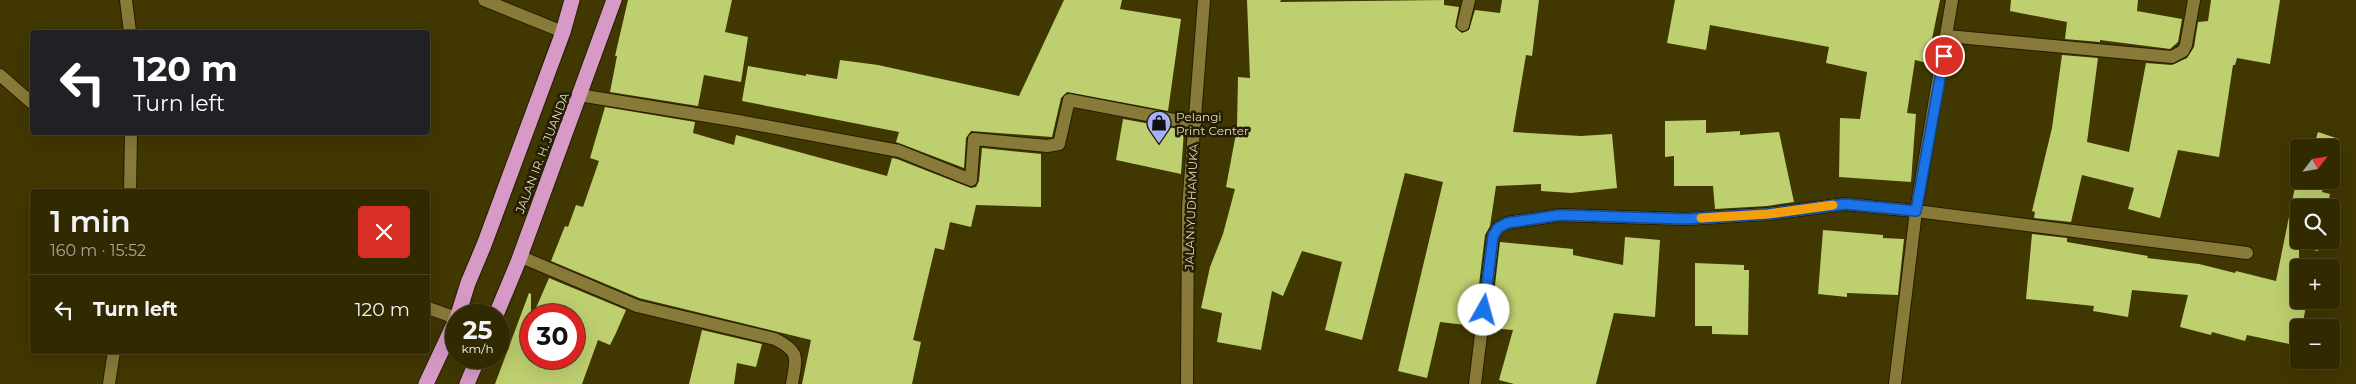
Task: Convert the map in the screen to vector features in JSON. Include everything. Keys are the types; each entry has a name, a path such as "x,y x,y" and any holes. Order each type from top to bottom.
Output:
{"highway":[{"name":"JALAN IR. H. JUANDA","path":"461,304 563,32 572,0"},
{"name":"JALAN IR. H. JUANDA","path":"500,304 614,0"},
{"name":"JALAN IR. H. JUANDA","path":"426,384 445,344"},
{"path":"467,384 473,369"}],"street":[{"path":"126,0 130,30"},
{"path":"484,0 563,32"},
{"name":"JALAN YUDHAMUKA","path":"1187,384 1188,208 1204,0"},
{"path":"1463,25 1469,0"},
{"path":"1894,384 1916,211 1952,0"},
{"path":"1947,36 2172,57 2183,51 2186,45 2194,0"},
{"path":"0,75 30,101"},
{"path":"579,95 738,121 899,151 971,180 974,139 1047,146 1059,144 1070,100 1195,124"},
{"path":"130,189 131,135"},
{"path":"1475,384 1493,236 1498,228 1507,223 1560,215 1686,219 1768,214 1845,204 1916,211 2247,253"},
{"path":"519,256 637,306 775,339 791,347 796,356 792,384"},
{"path":"430,309 445,314"},
{"path":"109,384 114,354"}],"building":[{"path":"628,0 732,0 725,32 748,37 741,82 704,75 698,106 610,92 617,56 615,56"},
{"path":"1064,0 1122,0 1120,9 1181,19 1168,111 1067,92 1061,98 1052,137 971,131 966,138 964,168 896,142 899,132 742,101 748,66 806,76 806,74 837,79 840,60 878,65 1019,96"},
{"path":"1247,0 1281,0 1280,2 1444,0 1444,5 1459,7 1455,27 1462,33 1469,30 1475,10 1500,13 1502,0 1539,0 1532,56 1526,55 1513,132 1581,136 1612,134 1617,188 1571,193 1541,191 1541,184 1496,186 1490,226 1485,235 1474,326 1440,322 1427,378 1398,371 1443,182 1405,173 1362,340 1325,330 1342,262 1302,251 1283,296 1272,291 1261,350 1217,342 1222,313 1201,308 1210,267 1223,234 1235,189 1226,187 1237,128 1238,77 1250,78"},
{"path":"1675,0 1940,0 1927,63 1915,60 1907,113 1916,114 1911,182 1839,177 1840,118 1860,119 1867,72 1826,63 1829,47 1710,25 1706,50 1667,43"},
{"path":"2011,0 2138,0 2137,11 2182,19 2178,42 2170,49 2100,40 2100,42 2065,39 2067,22 2010,11"},
{"path":"2211,0 2280,0 2270,64 2237,58 2235,65 2233,65 2219,157 2178,150 2160,218 2128,209 2134,188 2082,175 2071,222 2034,218 2035,212 2032,211 2052,128 2062,55 2098,58 2087,142 2129,152 2146,63 2172,65 2187,58 2194,47 2198,22 2208,21"},
{"path":"605,107 695,122 693,133 734,145 736,135 887,176 892,158 897,159 971,188 976,187 979,181 982,148 1041,154 1041,207 976,205 971,227 950,222 944,250 935,248 913,340 921,342 912,384 802,384 811,340 639,298 551,261 565,226 568,227 576,205 583,207 599,161 590,158"},
{"path":"1123,119 1184,130 1181,174 1116,160"},
{"path":"1706,120 1706,133 1740,131 1740,135 1779,132 1794,202 1767,206 1715,209 1713,186 1674,186 1674,156 1665,157 1665,121"},
{"path":"2318,132 2339,139 2316,139"},
{"path":"2295,189 2323,189 2322,192 2330,194 2329,199 2293,199"},
{"path":"2290,212 2290,249 2299,249 2299,259 2290,259 2290,309 2305,309 2304,319 2290,319 2290,344 2247,335 2245,341 2212,332 2211,335 2180,327 2188,295 2132,290 2128,317 2093,311 2094,306 2026,299 2032,234 2067,238 2067,242 2148,256 2147,258 2199,264 2276,281"},
{"path":"1823,230 1883,235 1883,238 1904,239 1898,295 1847,293 1847,297 1818,294"},
{"path":"1625,237 1660,240 1655,317 1614,313 1596,384 1514,384 1499,380 1513,330 1490,328 1500,242 1573,249 1573,255 1623,265"},
{"path":"1695,263 1744,265 1744,270 1749,270 1748,335 1712,334 1712,326 1695,326"},
{"path":"549,278 626,310 610,345 598,340 582,384 495,384 501,369 510,369 510,344 520,317 520,369 585,369 585,304 538,304"},
{"path":"529,293 531,294 531,304 525,304"},
{"path":"702,330 762,344 756,367 737,363 734,384 689,384"}],"slow traffic":[{"path":"1701,218 1768,214 1833,205"}],"place":[{"name":"Pelangi Print Center","path":"1159,144"}],"route":[{"path":"1484,310 1493,236 1498,228 1507,223 1560,215 1686,219 1768,214 1845,204 1916,211 1944,56"}]}
